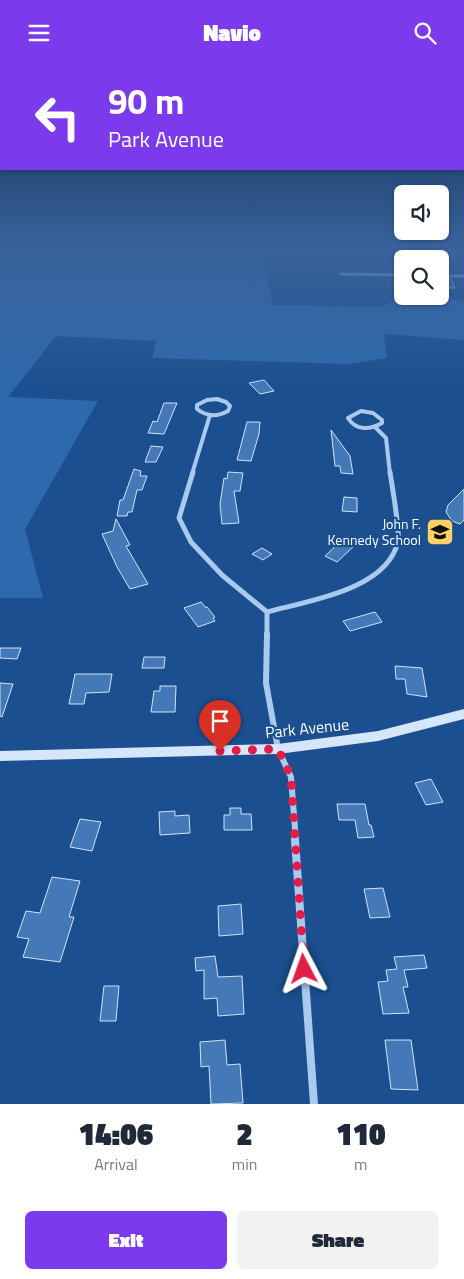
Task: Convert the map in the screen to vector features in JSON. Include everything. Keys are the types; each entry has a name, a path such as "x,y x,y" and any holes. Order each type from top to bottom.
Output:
{"main road":[{"name":"Park Avenue","path":"0,757 278,749 378,736 464,714"}],"street":[{"path":"217,399 226,402 230,406 225,413 210,415 199,412 197,405 207,400 217,399"},
{"path":"356,412 373,413 382,420 379,426 375,427 364,428 354,426 348,418 356,412"},
{"path":"210,415 179,518 191,542 222,575 267,612"},
{"path":"267,612 355,587 371,578 388,561 398,540 386,438 375,427"},
{"path":"267,612 266,683 278,749 291,777 314,1104"}],"shaded area":[{"path":"0,296 271,296 273,305 379,307 394,301 394,305 449,305 449,299 464,301 464,340 384,334 382,323 387,358 349,364 152,358 156,341 56,336 8,397 98,401 25,529 43,598 0,598"}],"building":[{"path":"264,380 274,391 260,394 249,383"},
{"path":"164,403 177,403 164,434 148,433 153,421 157,422"},
{"path":"247,422 260,422 259,434 251,461 237,460"},
{"path":"331,430 350,456 353,474 341,473 340,466 335,466"},
{"path":"151,446 163,447 156,462 145,462"},
{"path":"134,469 141,471 140,476 147,476 142,490 137,490 132,512 128,512 127,516 117,516 120,500 123,500"},
{"path":"228,472 243,473 240,491 234,491 239,523 222,524 220,504 224,478 227,479"},
{"path":"464,489 464,520 460,524 452,521 446,512 448,505"},
{"path":"344,497 357,498 357,512 342,511"},
{"path":"116,519 130,545 126,546 148,584 130,589 117,567 102,534 113,531"},
{"path":"341,541 353,547 337,562 325,556"},
{"path":"262,548 272,554 263,560 252,554"},
{"path":"201,602 215,617 213,618 215,621 198,627 184,608"},
{"path":"375,612 382,622 350,631 343,621"},
{"path":"0,648 21,648 17,659 0,658"},
{"path":"144,657 165,657 164,668 142,668"},
{"path":"395,666 422,668 427,697 407,694 405,679 396,679"},
{"path":"75,674 112,674 109,692 86,693 84,704 69,704"},
{"path":"0,683 13,684 2,717 0,716"},
{"path":"160,686 176,686 175,712 151,712 154,691 160,691"},
{"path":"431,779 443,802 426,805 415,783"},
{"path":"337,804 365,804 369,825 371,825 374,837 358,838 355,820 339,820"},
{"path":"230,808 241,808 241,814 251,814 252,830 224,830 224,815 230,815"},
{"path":"175,811 175,816 189,815 190,833 160,835 159,812"},
{"path":"80,819 101,822 92,851 70,847"},
{"path":"52,877 80,881 69,917 74,917 60,962 23,957 29,939 17,937 26,911 40,913"},
{"path":"383,888 390,917 370,918 364,889"},
{"path":"241,904 243,934 219,936 218,906"},
{"path":"424,955 427,968 404,970 408,987 403,987 409,1013 383,1014 378,982 388,981 386,970 397,969 394,957"},
{"path":"215,956 218,977 242,976 244,1014 218,1016 217,998 204,999 204,970 196,971 195,958"},
{"path":"104,986 119,986 116,1021 100,1021"},
{"path":"225,1040 227,1065 240,1064 243,1103 211,1104 209,1066 201,1067 200,1042"},
{"path":"385,1040 411,1040 418,1090 391,1089"}],"place":[{"name":"John F. Kennedy School","path":"440,532"}],"route":[{"path":"220,751 278,749 291,777 304,969"}]}
